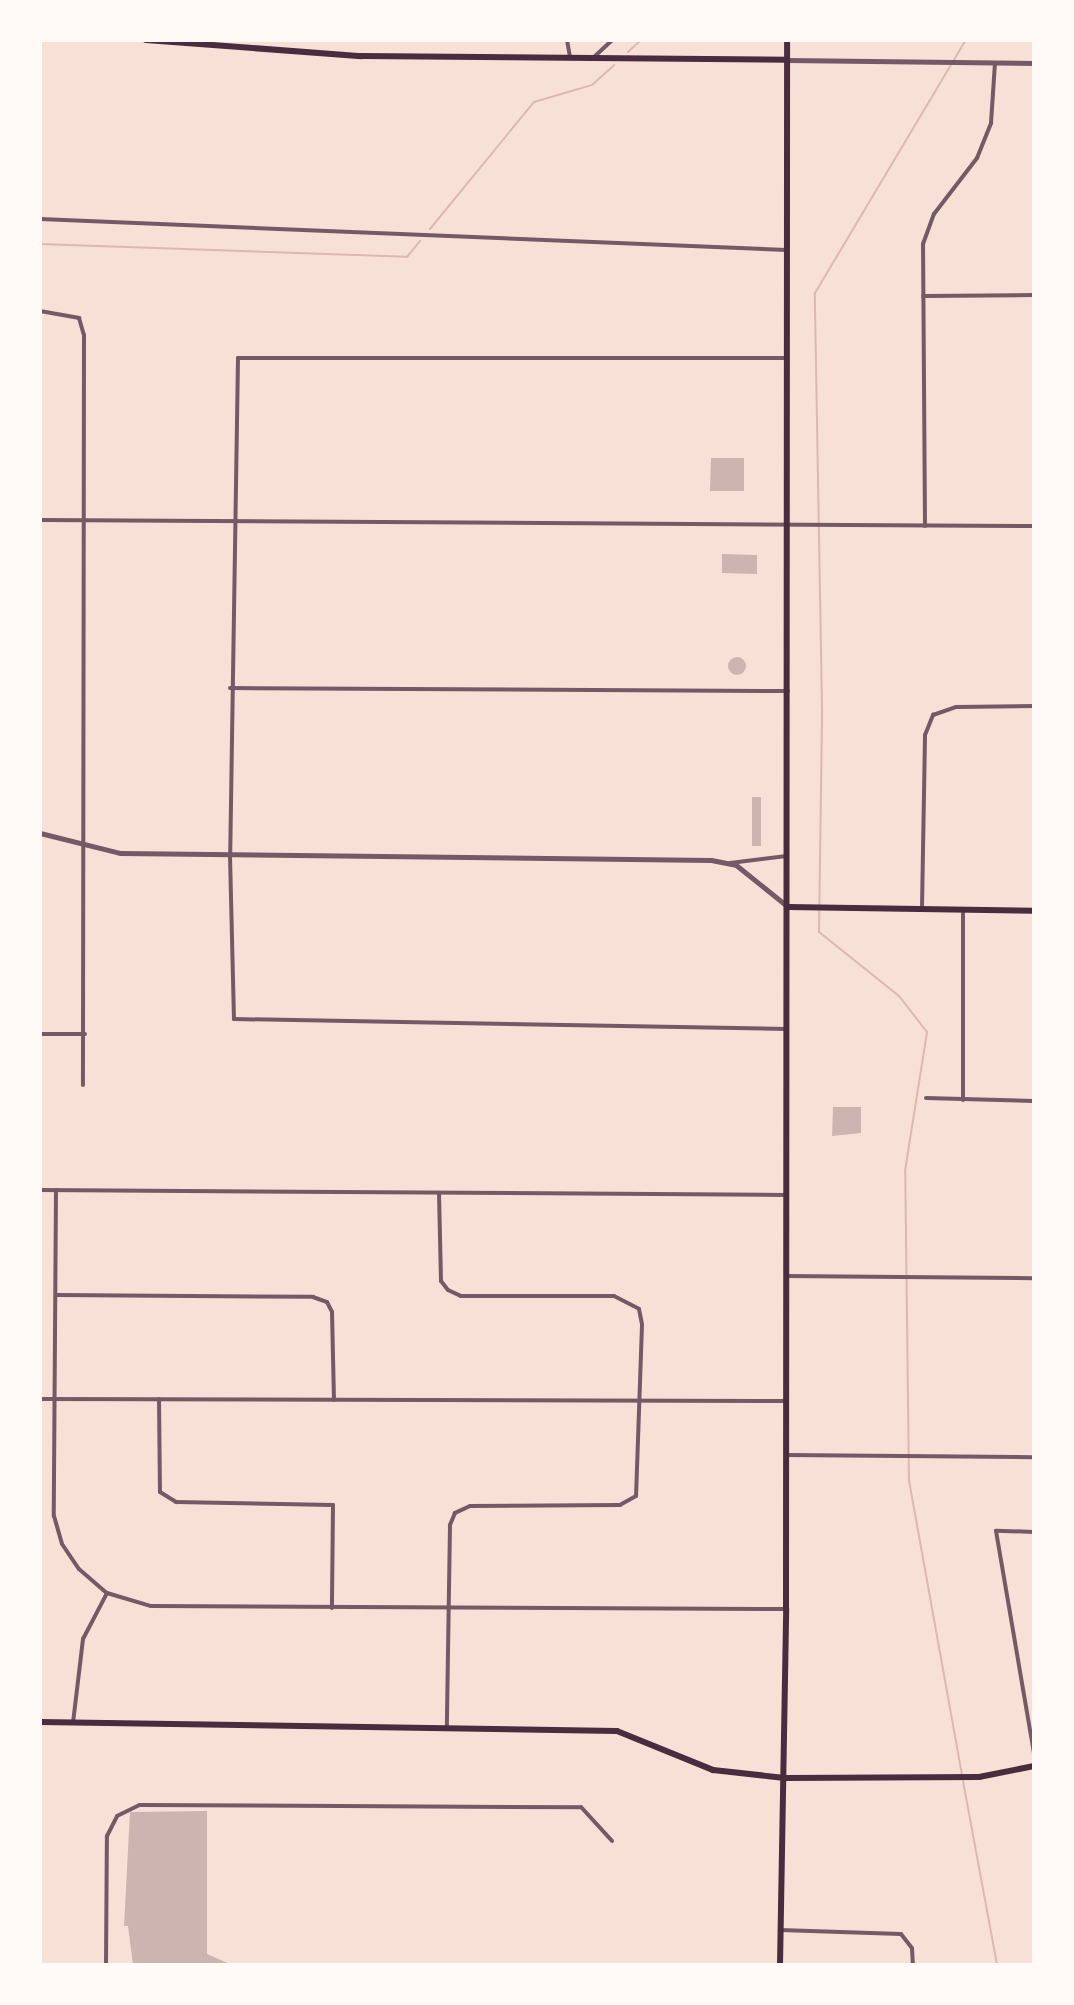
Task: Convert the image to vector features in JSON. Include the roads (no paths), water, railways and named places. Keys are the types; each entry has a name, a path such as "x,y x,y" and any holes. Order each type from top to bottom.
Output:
{"main road":[{"path":"146,40 361,56 787,60"},
{"path":"780,1965 785,1778 787,1401 787,40"},
{"path":"788,907 1034,911"},
{"path":"40,1722 617,1731 713,1770 785,1778 963,1777 1034,1766"}],"street":[{"path":"567,40 570,58"},
{"path":"592,59 612,40"},
{"path":"787,60 1034,63"},
{"path":"925,526 923,244 934,214 977,158 991,123 995,63"},
{"path":"40,219 788,250"},
{"path":"923,296 1034,295"},
{"path":"40,311 79,318 84,335 88,848 83,1085"},
{"path":"787,1029 234,1019 230,688 231,521 238,358 788,358"},
{"path":"40,520 788,528 1034,526"},
{"path":"230,688 788,691"},
{"path":"922,908 925,735 933,715 956,707 1034,706"},
{"path":"40,833 88,848 230,856 729,863 787,856"},
{"path":"729,863 788,907"},
{"path":"963,910 963,1100"},
{"path":"40,1034 85,1034"},
{"path":"926,1098 1034,1101"},
{"path":"40,1190 787,1195"},
{"path":"56,1190 54,1516 62,1544 79,1569 107,1593 151,1606 447,1610 786,1609"},
{"path":"439,1193 441,1281 448,1290 461,1296 631,1301 642,1325 643,1402 636,1496 620,1505 470,1506 455,1513 450,1525 447,1727"},
{"path":"786,1276 1034,1278"},
{"path":"56,1295 313,1297 327,1302 332,1312 334,1400"},
{"path":"40,1399 787,1401"},
{"path":"159,1399 160,1492 176,1502 333,1505 332,1608"},
{"path":"786,1455 1034,1457"},
{"path":"1034,1532 996,1531 1034,1753"},
{"path":"73,1723 83,1639 107,1593"},
{"path":"106,1965 107,1836 117,1816 140,1805 581,1807 612,1841"},
{"path":"780,1930 883,1929 901,1934 912,1948 913,1965"}],"waterway":[{"path":"628,52 641,40"},
{"path":"962,1775 909,1481 905,1171 927,1032 899,996 819,932 822,708 815,293 966,40"},
{"path":"430,229 534,102 592,85 614,65"},
{"path":"40,244 407,257 420,241"},
{"path":"963,1781 997,1965"}]}
